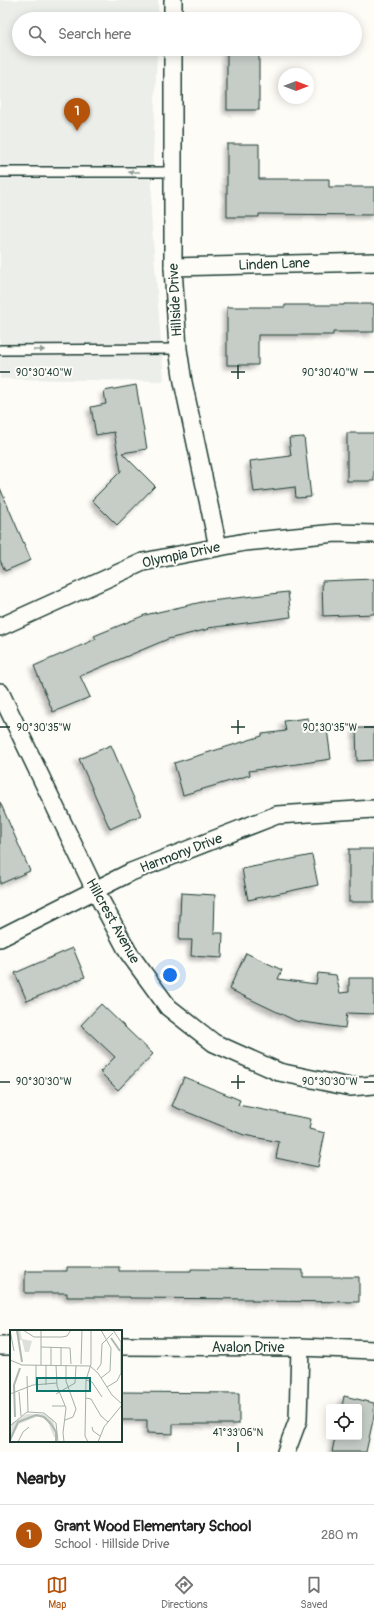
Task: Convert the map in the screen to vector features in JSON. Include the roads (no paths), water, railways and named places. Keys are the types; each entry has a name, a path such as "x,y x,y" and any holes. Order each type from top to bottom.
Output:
{"street":[{"path":"173,0 173,12"},
{"name":"Hillside Drive","path":"173,56 173,267 178,349 183,382 218,547"},
{"name":"Linden Lane","path":"173,267 374,262"},
{"name":"Olympia Drive","path":"0,627 143,562 245,542 336,533 374,534"},
{"name":"Hillcrest Avenue","path":"0,692 95,890 128,952 168,1007 214,1043 279,1072 350,1086 374,1085"},
{"name":"Harmony Drive","path":"0,938 131,872 277,816 374,809"},
{"name":"Avalon Drive","path":"122,1346 300,1347 374,1350"},
{"path":"286,1452 298,1420 300,1347"}],"lane":[{"path":"0,172 173,172"},
{"path":"0,350 178,349"}],"place":[{"name":"Grant Wood Elementary School","path":"77,131"}]}
